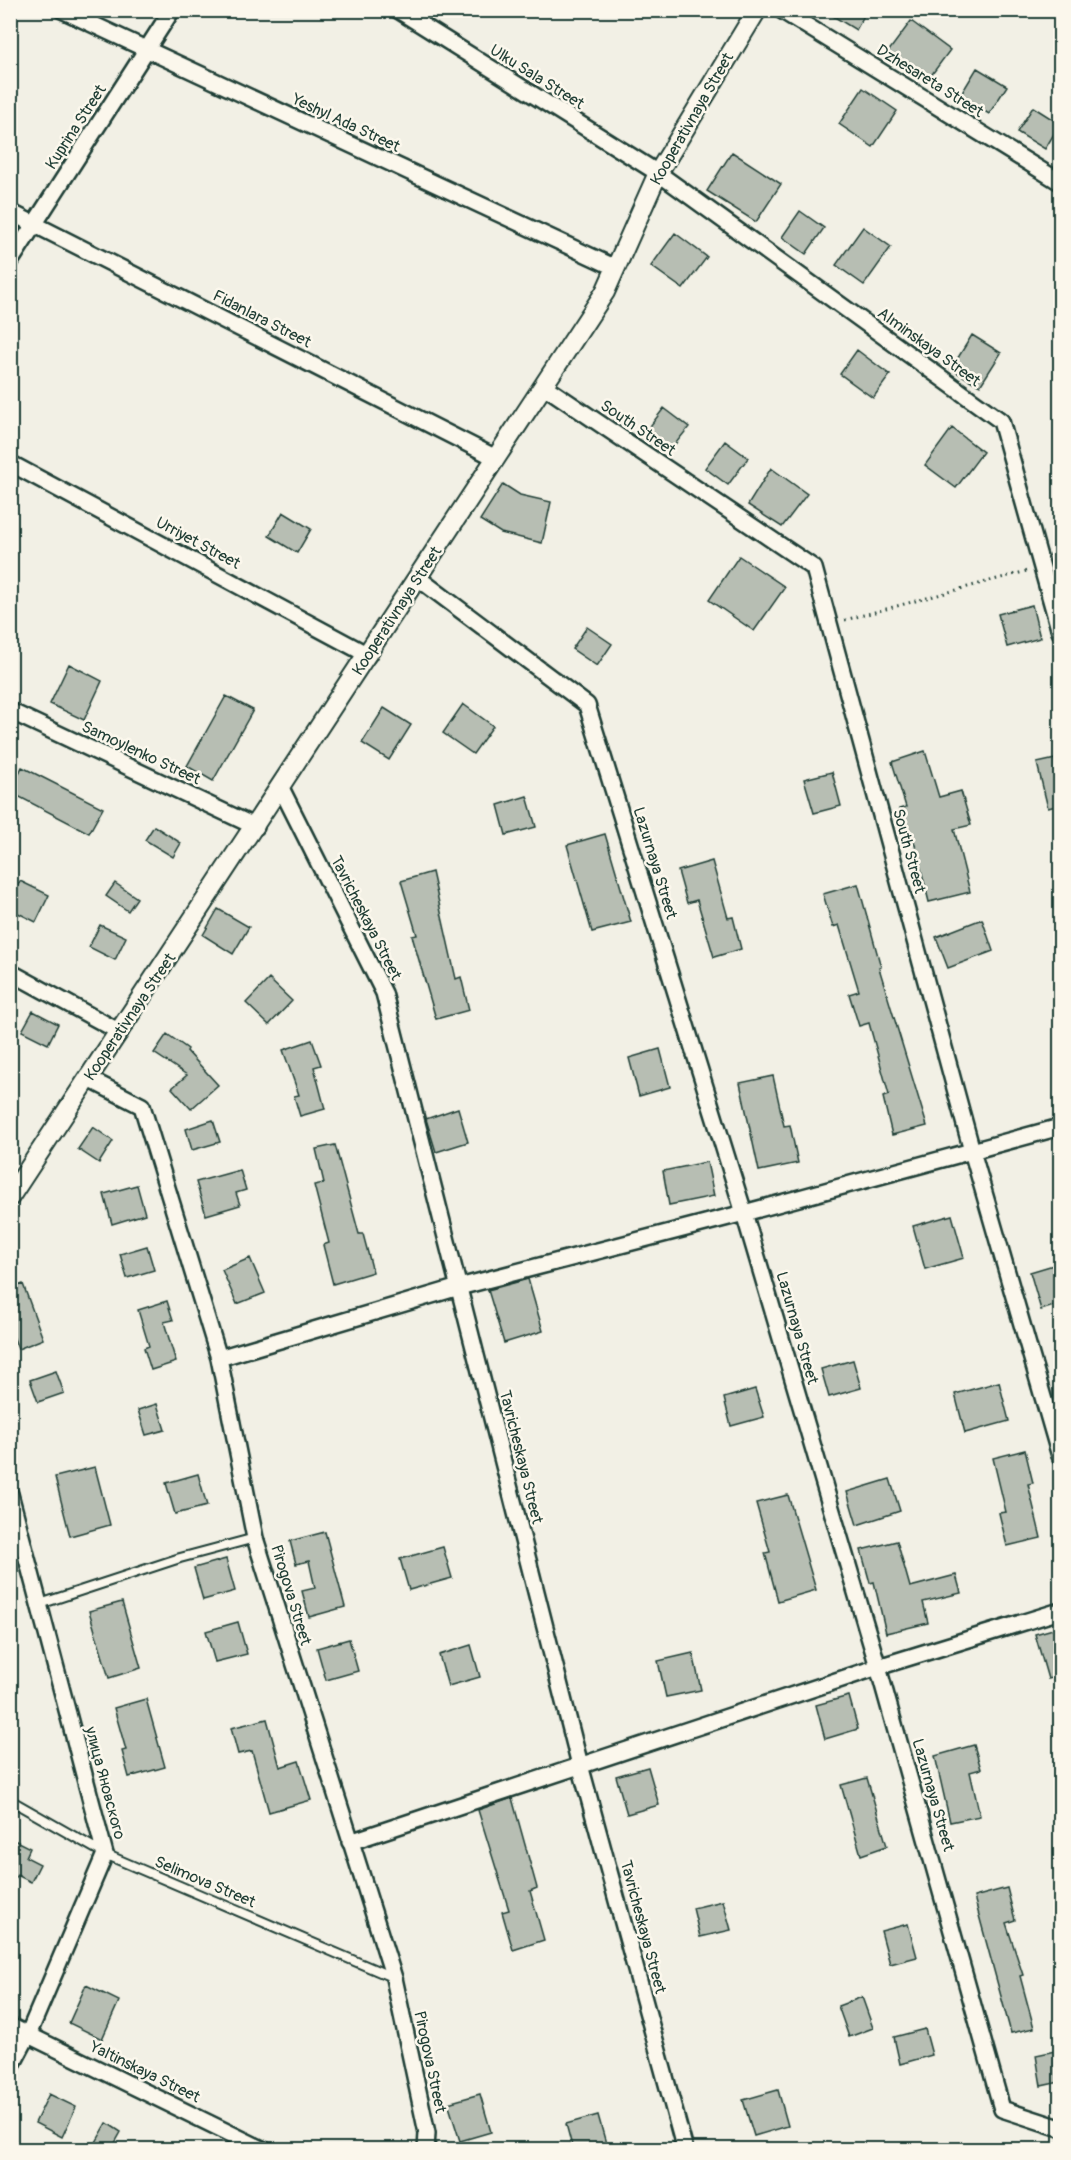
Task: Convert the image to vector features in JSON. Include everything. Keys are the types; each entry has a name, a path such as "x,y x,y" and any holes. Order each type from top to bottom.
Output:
{"street":[{"name":"Yeshyl Ada Street","path":"62,10 616,268"},
{"name":"Kuprina Street","path":"10,262 172,10"},
{"name":"Ulku Sala Street","path":"398,10 658,173"},
{"name":"Kooperativnaya Street","path":"10,1197 256,827 605,292 658,173 757,10"},
{"name":"Dzhesareta Street","path":"781,10 1060,182"},
{"name":"Alminskaya Street","path":"658,173 1001,421 1060,632"},
{"name":"Fidanlara Street","path":"10,212 496,458"},
{"name":"South Street","path":"544,386 814,568 972,1151 1060,1456"},
{"name":"Urriyet Street","path":"10,463 368,655"},
{"name":"Lazurnaya Street","path":"418,578 587,705 744,1213 878,1667 1002,2109 1060,2128"},
{"name":"Samoylenko Street","path":"10,711 256,827"},
{"name":"Tavricheskaya Street","path":"281,788 384,993 580,1766 685,2150"},
{"path":"10,972 120,1032"},
{"name":"Pirogova Street","path":"88,1079 142,1106 219,1358 255,1538 394,1978 427,2133 426,2150"},
{"path":"219,1358 459,1287 744,1213 1060,1127"},
{"name":"улица Яновского","path":"10,1494 105,1854 28,2035 10,2069"},
{"path":"350,1842 878,1667 1060,1611"},
{"name":"Yaltinskaya Street","path":"10,2026 264,2150"}],"lane":[{"path":"40,1604 180,1558 255,1538"},
{"name":"Selimova Street","path":"10,1800 105,1854 394,1978"}],"path":[{"path":"828,625 1041,567"}],"building":[{"path":"823,10 867,10 856,30"},
{"path":"911,21 950,50 927,81 888,52"},
{"path":"977,68 1007,86 989,114 960,96"},
{"path":"863,88 897,111 873,147 839,124"},
{"path":"1033,107 1060,124 1045,149 1017,132"},
{"path":"732,152 781,184 756,222 707,191"},
{"path":"800,211 824,228 806,254 782,237"},
{"path":"863,227 891,247 864,285 836,265"},
{"path":"675,233 707,257 683,289 651,266"},
{"path":"972,335 1001,353 980,386 951,369"},
{"path":"857,350 890,375 873,398 840,374"},
{"path":"664,408 689,427 671,449 647,430"},
{"path":"952,428 983,452 956,488 925,465"},
{"path":"725,441 748,458 728,485 705,468"},
{"path":"771,468 807,494 782,527 748,505"},
{"path":"503,484 520,495 551,502 542,543 501,533 480,520"},
{"path":"283,512 311,529 297,553 269,536"},
{"path":"739,556 785,587 754,631 709,600"},
{"path":"1032,605 1040,638 1007,647 998,614"},
{"path":"587,627 612,644 597,666 572,649"},
{"path":"69,664 102,681 84,720 50,704"},
{"path":"226,696 253,710 213,781 187,766"},
{"path":"463,704 493,726 473,754 443,733"},
{"path":"384,708 411,725 389,760 362,743"},
{"path":"925,751 939,797 961,791 971,825 954,829 970,892 929,902 914,841 909,842 899,809 906,807 892,762"},
{"path":"1060,758 1060,805 1048,808 1037,763"},
{"path":"22,767 103,808 89,833 10,792"},
{"path":"832,772 841,806 814,813 804,779"},
{"path":"527,796 536,827 506,835 498,805"},
{"path":"154,826 181,843 173,857 145,840"},
{"path":"605,834 631,922 592,932 567,845"},
{"path":"712,861 728,918 733,917 741,949 714,957 697,900 687,903 678,871"},
{"path":"432,872 456,979 461,977 469,1010 436,1019 412,936 417,935 401,881"},
{"path":"20,881 49,895 36,922 10,909 10,901"},
{"path":"115,883 137,898 128,911 106,896"},
{"path":"858,884 881,967 879,968 927,1126 892,1135 883,1097 889,1095 869,1023 859,1026 849,994 859,991 839,925 833,927 823,894"},
{"path":"218,909 249,927 233,954 203,935"},
{"path":"982,919 993,951 948,968 936,937"},
{"path":"100,925 126,937 115,960 89,947"},
{"path":"269,979 292,1001 269,1025 246,1003"},
{"path":"33,1011 58,1024 48,1044 22,1031"},
{"path":"167,1034 188,1049 187,1051 218,1085 191,1109 172,1088 187,1075 154,1053"},
{"path":"312,1040 321,1065 314,1067 325,1109 300,1116 294,1096 299,1095 283,1050"},
{"path":"660,1049 670,1087 639,1096 629,1058"},
{"path":"773,1076 784,1126 790,1125 798,1163 759,1171 740,1083"},
{"path":"458,1108 468,1142 436,1152 426,1119"},
{"path":"213,1120 220,1142 192,1150 186,1129"},
{"path":"93,1127 113,1141 99,1163 78,1149"},
{"path":"335,1145 359,1234 363,1234 373,1272 333,1284 323,1245 329,1243 314,1185 324,1183 316,1149"},
{"path":"707,1162 714,1196 669,1205 663,1171"},
{"path":"240,1170 246,1190 236,1193 240,1205 206,1215 196,1182"},
{"path":"137,1185 145,1214 112,1224 104,1194"},
{"path":"952,1215 964,1258 925,1269 913,1226"},
{"path":"147,1246 154,1270 127,1278 120,1254"},
{"path":"250,1258 265,1293 237,1304 222,1270"},
{"path":"1060,1263 1060,1304 1041,1310 1030,1272"},
{"path":"528,1279 543,1331 504,1343 488,1290"},
{"path":"23,1284 43,1339 18,1349 10,1328 10,1289"},
{"path":"167,1301 173,1320 164,1322 176,1362 151,1370 144,1348 149,1346 138,1310"},
{"path":"853,1360 861,1388 829,1397 821,1369"},
{"path":"56,1371 64,1393 38,1402 30,1380"},
{"path":"999,1382 1009,1421 965,1433 955,1394"},
{"path":"755,1389 764,1417 731,1426 724,1398"},
{"path":"157,1404 165,1430 146,1435 138,1410"},
{"path":"1025,1450 1033,1483 1028,1484 1041,1538 1007,1546 999,1513 1006,1512 993,1458"},
{"path":"95,1467 110,1525 70,1536 55,1477"},
{"path":"198,1474 207,1506 175,1514 166,1483"},
{"path":"890,1479 900,1511 857,1525 847,1492"},
{"path":"788,1495 816,1590 778,1601 765,1553 770,1552 756,1503"},
{"path":"325,1532 345,1607 309,1617 302,1591 315,1588 309,1561 296,1564 290,1541"},
{"path":"897,1541 910,1587 956,1575 961,1593 923,1602 928,1623 886,1633 874,1582 870,1583 861,1550"},
{"path":"443,1547 452,1578 409,1590 400,1559"},
{"path":"226,1559 235,1591 203,1600 194,1568"},
{"path":"122,1602 141,1668 109,1678 89,1611"},
{"path":"238,1622 247,1654 215,1662 206,1631"},
{"path":"1060,1627 1060,1676 1048,1679 1035,1634"},
{"path":"349,1639 358,1671 326,1680 317,1648"},
{"path":"471,1645 480,1677 448,1686 439,1655"},
{"path":"693,1653 701,1690 666,1697 658,1661"},
{"path":"849,1696 858,1729 825,1739 816,1705"},
{"path":"146,1699 165,1767 129,1777 122,1751 126,1750 114,1708"},
{"path":"267,1719 280,1767 299,1761 311,1800 269,1812 252,1751 238,1754 231,1728"},
{"path":"974,1745 981,1769 970,1772 980,1816 950,1822 935,1756"},
{"path":"648,1767 659,1805 627,1814 616,1776"},
{"path":"867,1778 887,1846 861,1855 841,1785"},
{"path":"512,1798 537,1888 530,1891 544,1940 513,1950 502,1912 509,1910 478,1810"},
{"path":"10,1838 30,1848 26,1857 40,1864 31,1882 17,1875 10,1888"},
{"path":"1007,1888 1015,1920 1006,1923 1023,1975 1020,1976 1034,2028 1011,2033 974,1897"},
{"path":"723,1901 731,1930 700,1937 693,1908"},
{"path":"908,1924 917,1957 890,1964 881,1931"},
{"path":"86,1985 119,2001 102,2039 69,2023"},
{"path":"862,1997 873,2028 849,2037 838,2006"},
{"path":"925,2029 932,2055 900,2064 894,2037"},
{"path":"1060,2050 1060,2082 1041,2086 1036,2055"},
{"path":"778,2090 788,2126 754,2136 743,2100"},
{"path":"49,2094 76,2107 62,2137 35,2123"},
{"path":"480,2094 491,2132 460,2141 448,2103"},
{"path":"598,2115 607,2147 573,2150 566,2124"},
{"path":"107,2123 121,2132 111,2150 104,2150 95,2144"}]}
